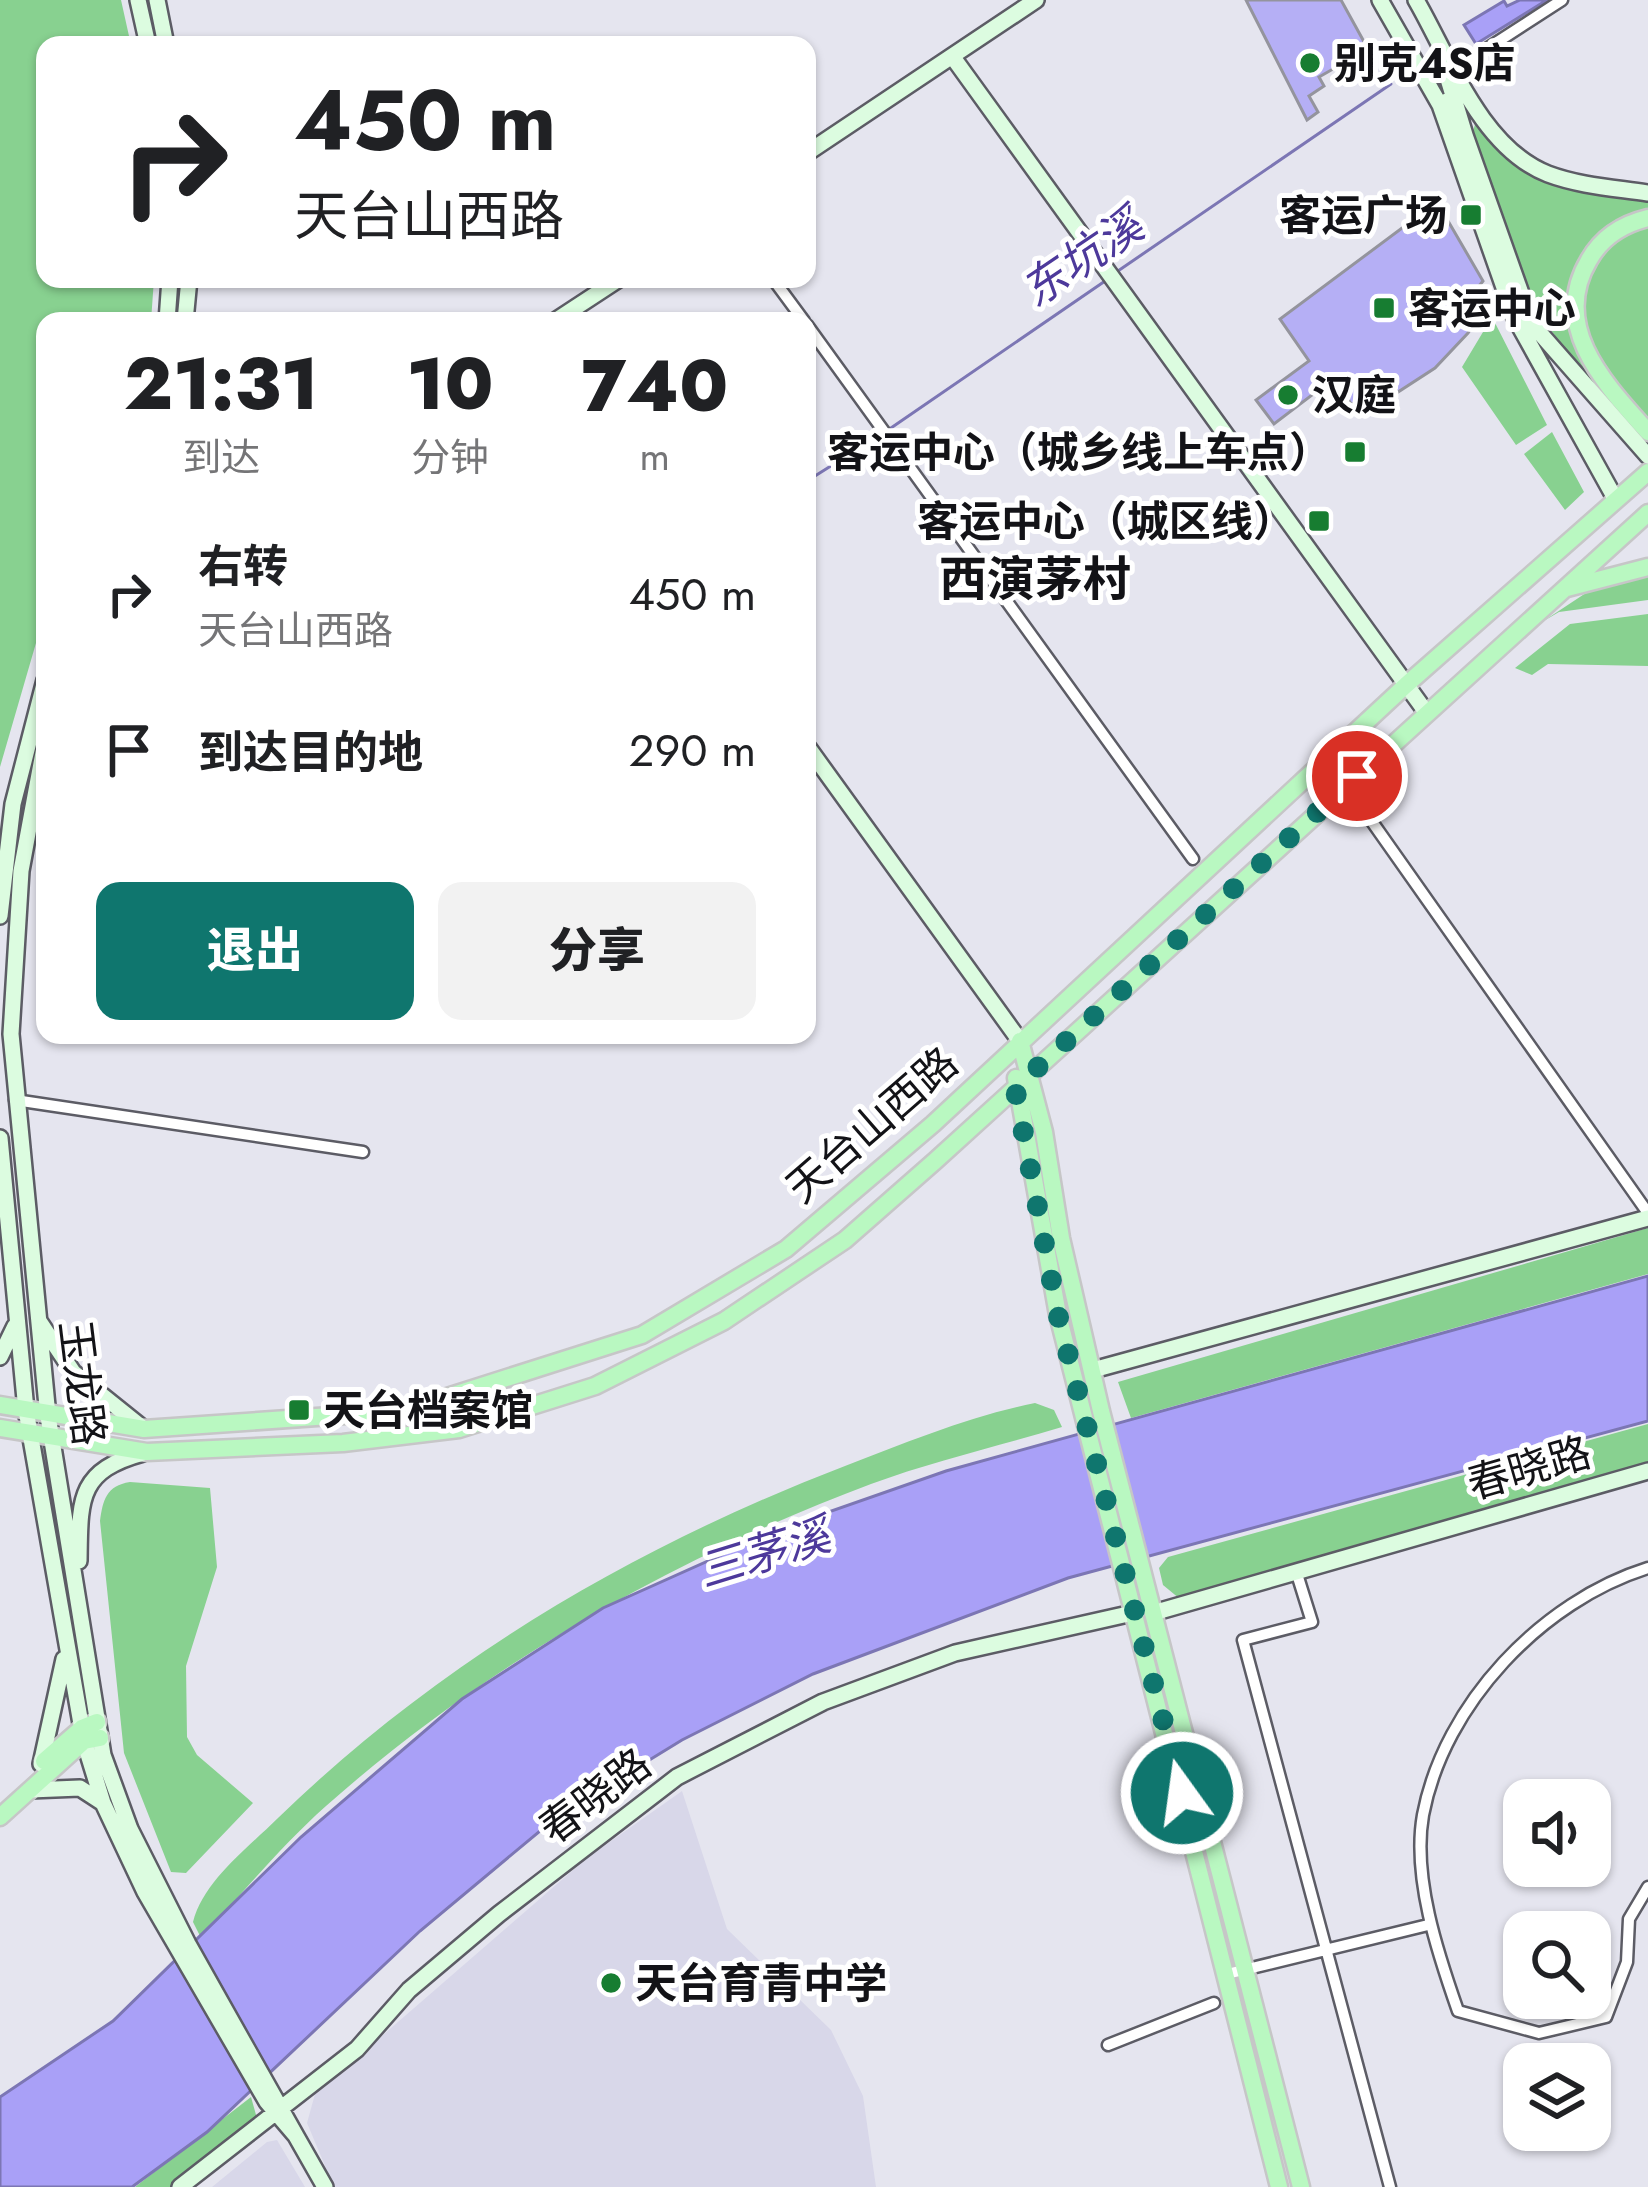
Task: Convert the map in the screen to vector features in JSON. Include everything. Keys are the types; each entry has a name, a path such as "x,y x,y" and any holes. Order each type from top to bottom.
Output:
{"main road":[{"path":"138,0 146,36"},
{"path":"158,0 164,36"},
{"path":"816,147 952,56 1013,6 1036,0"},
{"path":"1384,0 1465,135"},
{"path":"1384,0 1440,105 1514,316 1616,500"},
{"path":"1414,0 1453,85 1465,135 1522,299 1548,345 1648,457"},
{"path":"1414,0 1495,133 1543,172 1648,194"},
{"path":"952,56 1426,712"},
{"path":"1648,218 1602,242 1581,275 1576,322 1582,345 1648,432"},
{"path":"569,312 605,288"},
{"name":"天台山西路","path":"0,1405 144,1430 403,1411 642,1335 786,1249 836,1207 1406,685 1648,472"},
{"name":"天台山西路","path":"0,1428 146,1452 343,1442 459,1429 595,1386 724,1321 855,1231 1648,513"},
{"path":"1560,590 1648,567"},
{"path":"0,916 13,804 36,715"},
{"path":"816,758 1020,1041 1053,1295 1093,1413 1237,1972 1301,2187"},
{"name":"玉龙路","path":"36,781 12,964 15,1100 48,1416 103,1803 184,1949"},
{"path":"1023,1082 1093,1370 1093,1413"},
{"name":"玉龙路","path":"0,1138 26,1410 66,1645 91,1732 184,1949"},
{"path":"836,1207 855,1231"},
{"path":"1093,1370 1648,1215"},
{"path":"36,1316 74,1372 144,1430"},
{"path":"0,1357 16,1323"},
{"path":"642,1335 651,1358"},
{"path":"78,1606 82,1497 92,1478 112,1462 146,1452"},
{"name":"春晓路","path":"180,2187 276,2104 357,2049 409,1990 499,1914 707,1760 823,1702 955,1653 1297,1574 1648,1471"},
{"path":"41,1764 58,1703 66,1645"},
{"path":"0,1802 41,1764 91,1732"},
{"path":"0,1817 91,1732"},
{"path":"27,1790 80,1788 103,1803"},
{"path":"184,1949 326,2187"},
{"path":"1237,1972 1280,2187"}],"street":[{"path":"1471,59 1562,0"},
{"path":"816,338 1193,859"},
{"path":"1356,800 1648,1215"},
{"path":"15,1100 363,1153"},
{"path":"1648,1568 1608,1581 1565,1609 1504,1661 1452,1731 1423,1816 1428,1924 1458,2012 1539,2033 1606,2017 1627,1962 1629,1919 1648,1887"},
{"path":"1297,1574 1312,1622 1243,1640 1322,1951 1390,2187"},
{"path":"1237,1972 1428,1924"},
{"path":"1108,2045 1214,2002"}],"shaded area":[{"name":"天台育青中学","path":"682,1791 727,1929 831,2030 863,2096 876,2187 334,2187 307,2123 315,2094 587,1858"},
{"path":"277,2140 305,2187 212,2187 267,2142"}],"green space":[{"path":"0,0 121,0 129,36 36,36 36,288 153,288 152,312 36,312 36,643 0,767"},
{"path":"1475,124 1532,173 1573,189 1648,202 1648,443 1584,377 1534,306 1472,136"},
{"path":"1492,317 1547,425 1516,445 1462,367"},
{"path":"1552,432 1584,492 1565,510 1524,454"},
{"path":"1648,572 1648,600 1559,612 1542,622 1598,585"},
{"path":"1648,614 1648,666 1548,664 1532,675 1515,668 1570,624"},
{"path":"1648,1228 1648,1274 1131,1418 1118,1382"},
{"path":"1035,1403 1054,1410 1062,1427 894,1476 797,1513 653,1581 516,1662 450,1707 326,1806 201,1938 193,1922 199,1907 241,1853 406,1708 544,1613 616,1571 767,1498 939,1430"},
{"path":"1648,1424 1648,1472 1180,1599 1163,1585 1159,1568 1168,1557"},
{"path":"130,1482 210,1488 217,1567 186,1666 187,1737 197,1755 253,1803 186,1873 171,1872 124,1753 100,1521 107,1495"},
{"path":"251,2097 258,2122 170,2187 135,2187"}],"water":[{"path":"1520,0 1547,0 1476,44 1464,25 1504,1 1507,6"},
{"name":"三茅溪","path":"1648,1276 1648,1421 1068,1578 813,1674 682,1740 558,1816 420,1931 207,2132 132,2187 0,2187 0,2097 113,2021 301,1837 462,1699 603,1608 777,1530 946,1471"}],"building":[{"name":"别克4S店","path":"1246,0 1341,0 1368,49 1319,77 1324,86 1309,96 1318,112 1307,120"},
{"name":"客运中心","path":"1437,202 1483,281 1467,301 1480,315 1468,333 1435,368 1398,392 1351,404 1341,388 1333,396 1325,385 1274,424 1256,400 1309,361 1280,319"}],"waterway":[{"name":"东坑溪","path":"1115,273 1391,84"},
{"name":"东坑溪","path":"888,430 1108,279"},
{"name":"东坑溪","path":"816,475 880,435"}],"place":[{"name":"别克4S店","path":"1310,63"},
{"name":"客运广场","path":"1471,215"},
{"name":"客运中心","path":"1384,308"},
{"name":"汉庭","path":"1288,395"},
{"name":"客运中心（城乡线上车点）","path":"1355,452"},
{"name":"客运中心（城区线）","path":"1319,521"},
{"name":"天台档案馆","path":"299,1410"},
{"name":"天台育青中学","path":"611,1983"}],"district":[{"name":"西演茅村","path":"1035,579"}],"route":[{"path":"1182,1793 1058,1315 1015,1088 1357,776"}]}
